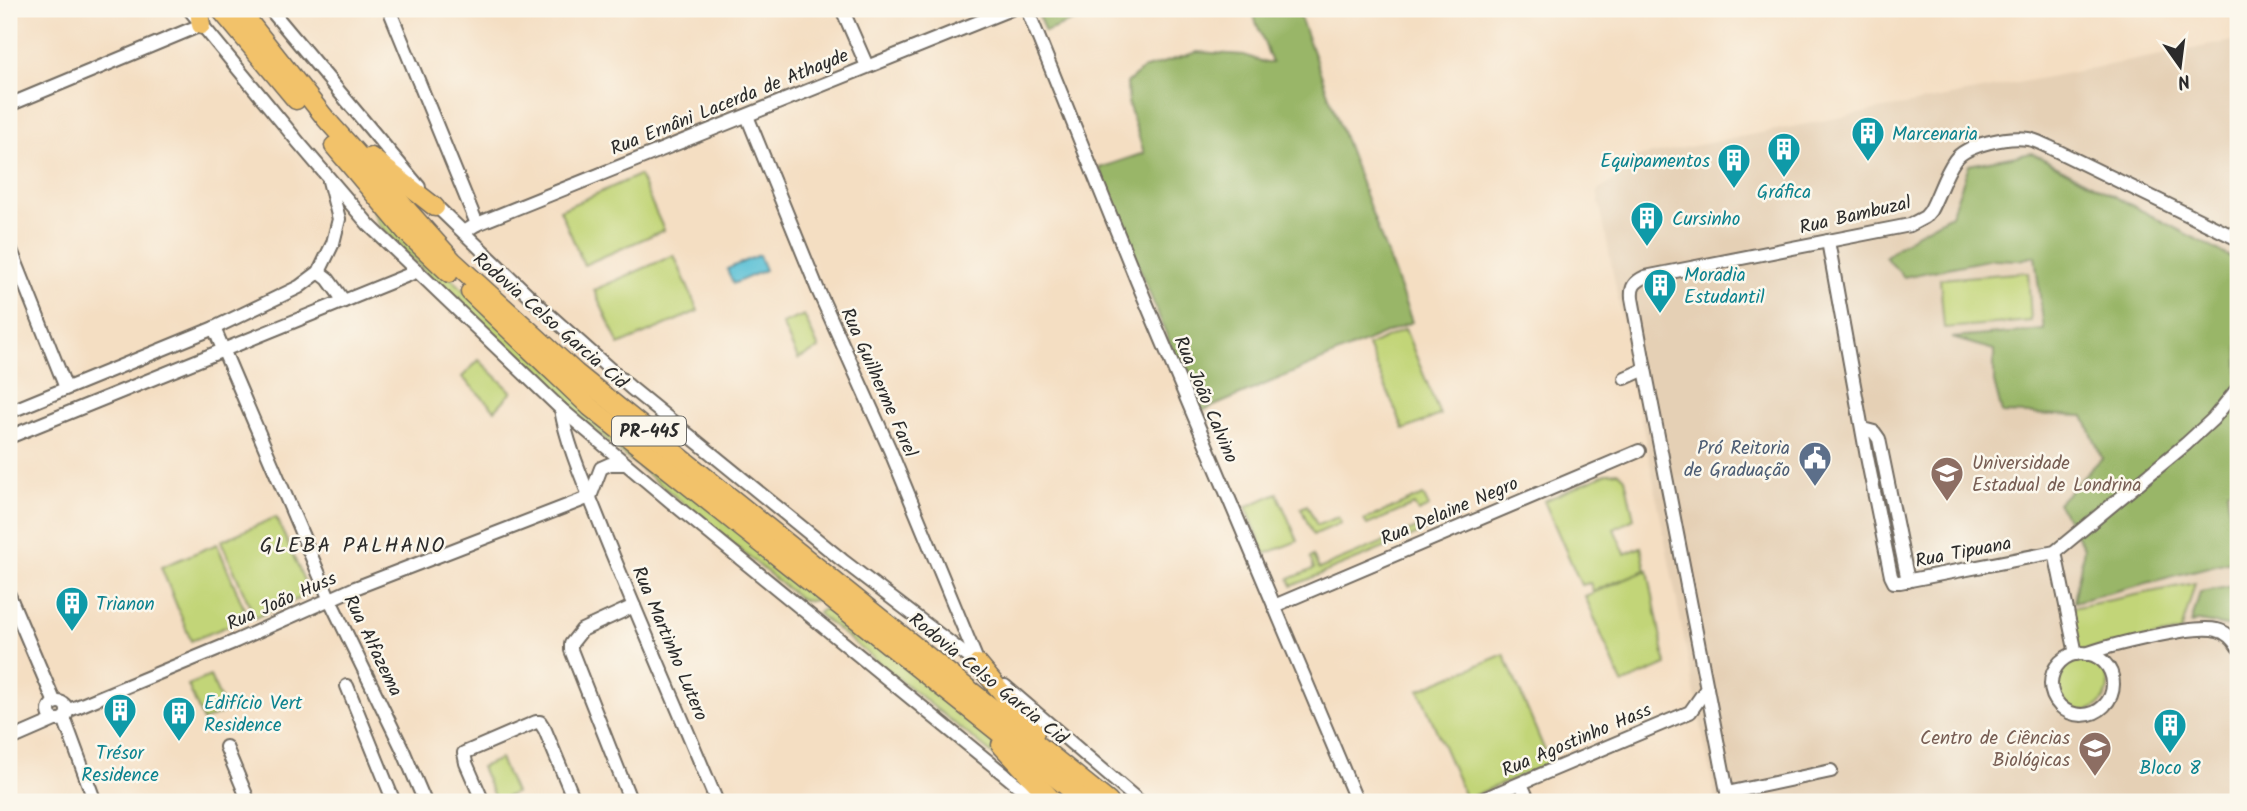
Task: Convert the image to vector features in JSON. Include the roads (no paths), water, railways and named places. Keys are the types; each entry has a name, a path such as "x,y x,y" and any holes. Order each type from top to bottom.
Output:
{"highway":[{"name":"Rodovia Celso Garcia Cid","path":"220,9 407,232 590,407 1086,802"},
{"name":"Rodovia Celso Garcia Cid","path":"239,9 326,120 453,261 576,373 1109,802"},
{"path":"326,120 435,206"},
{"path":"978,664 1059,762"},
{"path":"977,715 1054,802"}],"street":[{"name":"PR-445","path":"189,9 200,17 328,178 369,225 561,409 1038,802"},
{"name":"Rodovia Celso Garcia Cid","path":"270,9 435,206 545,312 631,388 842,560 978,664 1140,802"},
{"path":"389,9 477,224"},
{"path":"842,9 866,65"},
{"name":"Rua Ernâni Lacerda de Athayde","path":"464,232 477,224 747,116 866,65 1011,9"},
{"name":"Rua João Calvino","path":"1027,9 1137,281 1357,802"},
{"path":"9,105 200,17"},
{"name":"Rua Guilherme Farel","path":"747,116 817,290 890,450 978,664"},
{"name":"Rua Bambuzal","path":"1728,798 1631,290 1638,280 1918,222 1930,211 1952,163 1958,156 1978,145 2017,139 2036,141 2238,239"},
{"path":"9,412 214,328 299,287 319,272 333,243 339,219 328,178"},
{"name":"Rua Tipuana","path":"1828,241 1863,429 1874,432 1879,439 1908,581 2055,552 2186,444 2213,419 2238,388"},
{"path":"9,245 66,388"},
{"path":"9,437 418,271"},
{"path":"319,272 328,279 344,301"},
{"name":"Rua Alfazema","path":"214,328 330,600 402,748 425,802"},
{"path":"1625,378 1645,369"},
{"path":"561,409 590,497"},
{"name":"Rua Delaine Negro","path":"1274,606 1639,451"},
{"path":"590,497 601,468 610,464 625,464"},
{"name":"Rua João Huss","path":"9,740 330,600 590,497"},
{"name":"Rua Martinho Lutero","path":"590,497 717,802"},
{"path":"2055,552 2081,654"},
{"path":"9,594 55,703 63,704 62,716 95,802"},
{"path":"631,802 570,644 582,630 634,606"},
{"path":"2081,654 2096,656 2110,671 2113,680 2109,700 2102,708 2083,715 2064,709 2053,693 2051,683 2056,668 2067,658 2081,654 2113,645 2202,629 2220,630 2228,634 2238,647"},
{"path":"347,686 394,802"},
{"name":"Rua Agostinho Hass","path":"1476,802 1690,712 1707,688"},
{"path":"482,802 464,753 536,722 545,730 575,802"},
{"path":"226,747 249,802"},
{"path":"1728,798 1831,771"},
{"path":"1521,784 1529,802"}],"water":[{"path":"759,255 765,270 733,284 727,269"}],"place":[{"name":"Marcenaria","path":"1868,163"},
{"name":"Gráfica","path":"1784,179"},
{"name":"Equipamentos","path":"1734,190"},
{"name":"Cursinho","path":"1647,248"},
{"name":"Moradia Estudantil","path":"1660,315"},
{"name":"Pró Reitoria de Graduação","path":"1815,488"},
{"name":"Universidade Estadual de Londrina","path":"1947,503"},
{"name":"Trianon","path":"72,633"},
{"name":"Trésor Residence","path":"120,740"},
{"name":"Edifício Vert Residence","path":"179,743"},
{"name":"Bloco 8","path":"2170,755"},
{"name":"Centro de Ciências Biológicas","path":"2095,778"}],"district":[{"name":"GLEBA PALHANO","path":"353,545"}]}
